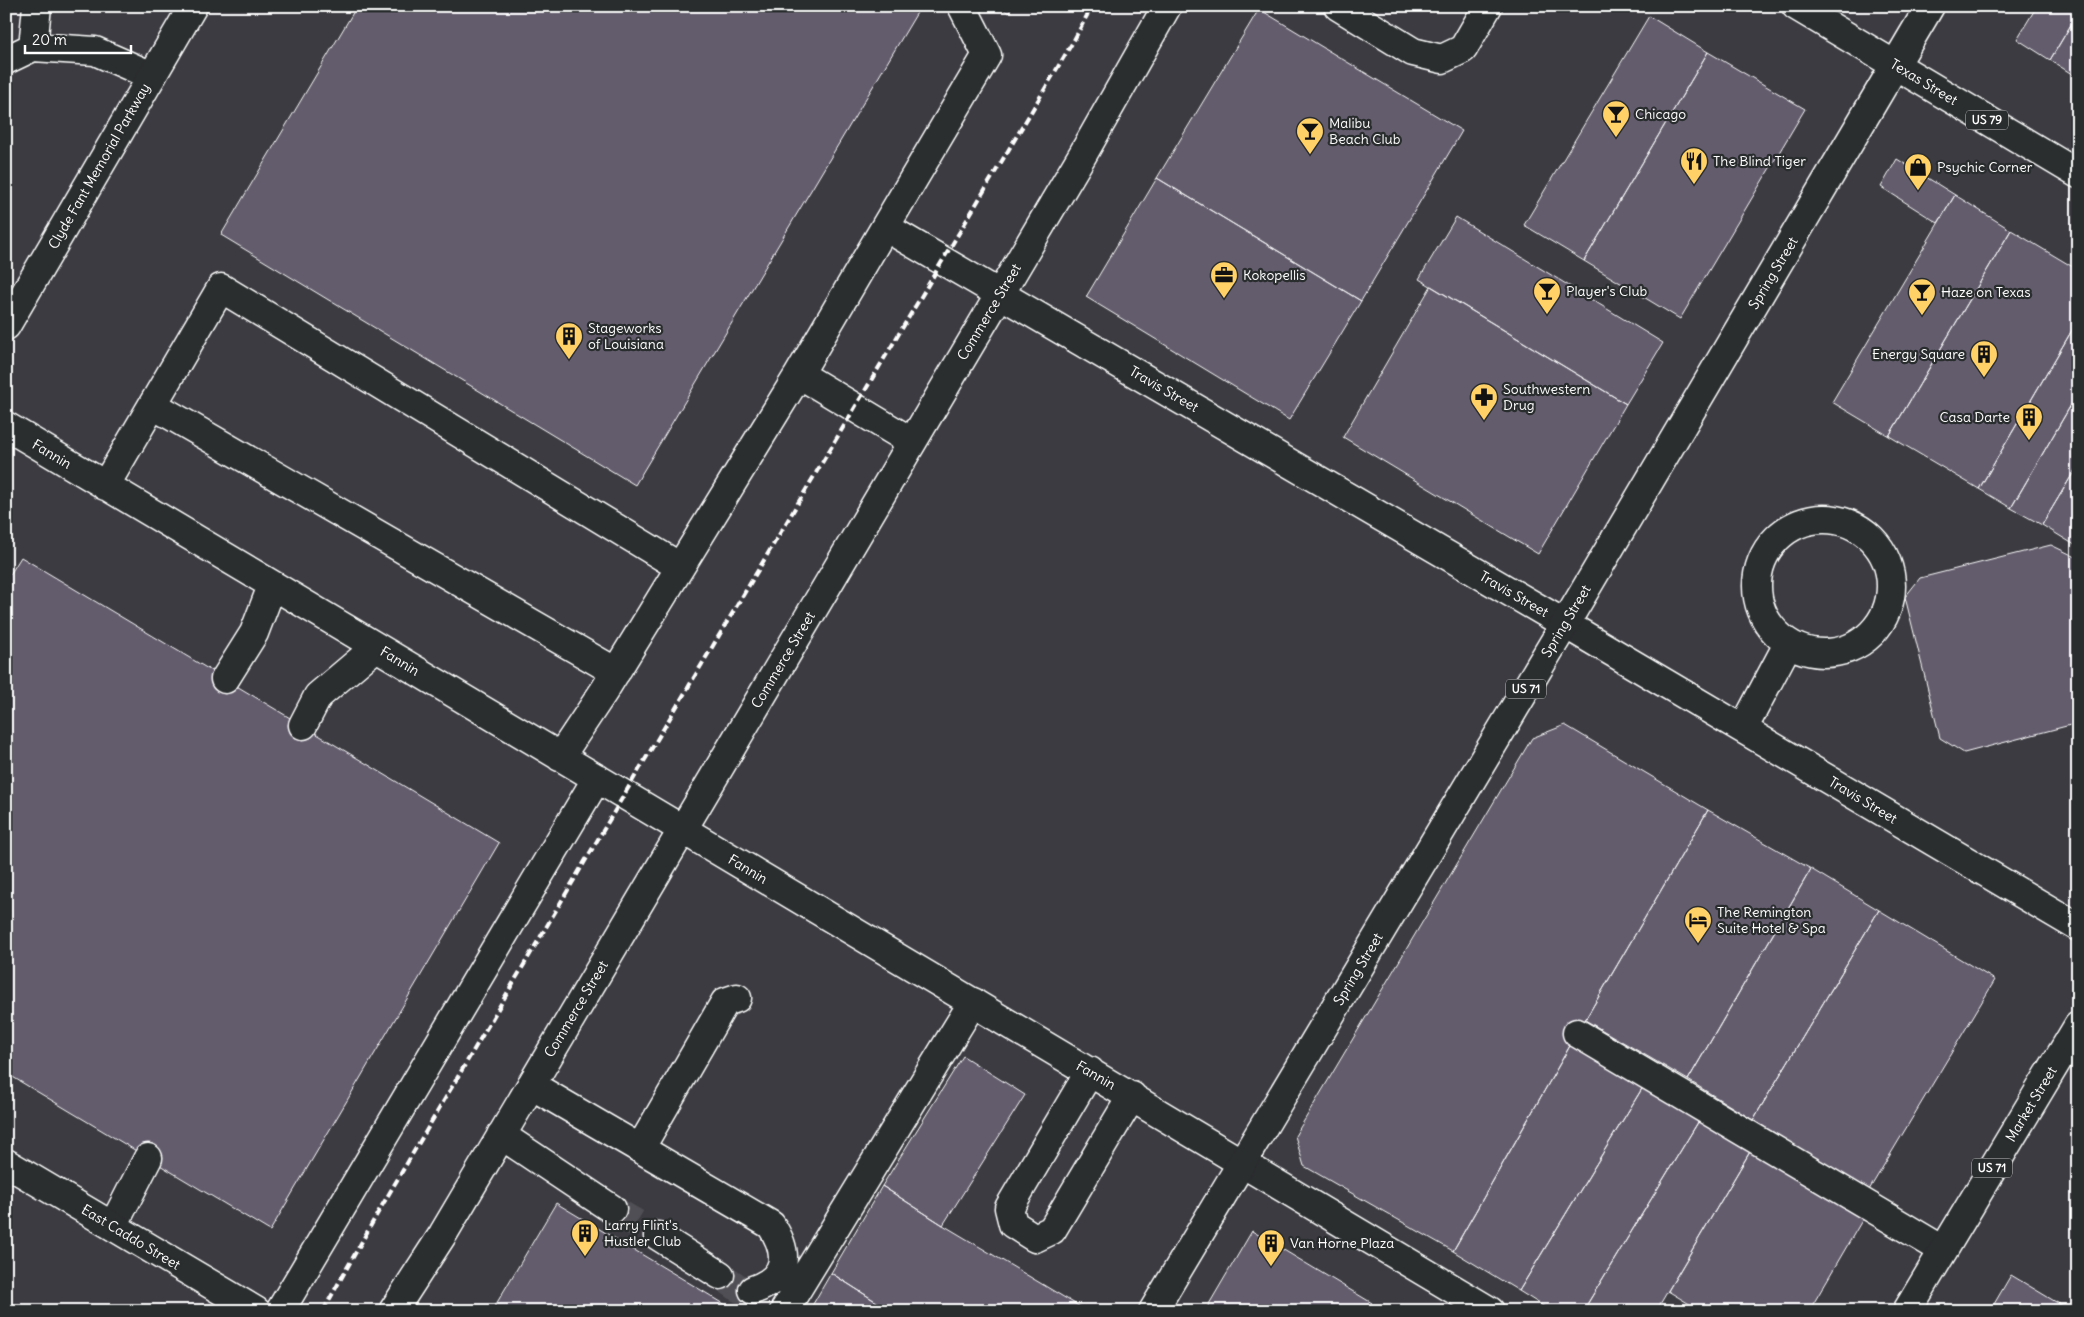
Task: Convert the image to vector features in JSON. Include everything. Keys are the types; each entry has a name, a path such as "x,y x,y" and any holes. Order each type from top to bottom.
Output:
{"street":[{"path":"33,48 37,6"},
{"name":"Clyde Fant Memorial Parkway","path":"6,326 193,6"},
{"path":"560,757 616,672 799,374 987,55 962,6"},
{"name":"Commerce Street","path":"393,1311 443,1234 1083,154 1167,6"},
{"path":"1338,6 1413,52 1442,59 1463,49 1488,6"},
{"name":"Texas Street","path":"1796,6 2078,174"},
{"name":"Spring Street","path":"1153,1311 1565,624 1930,6"},
{"path":"6,60 33,48 95,51 152,76"},
{"name":"Travis Street","path":"885,228 1000,293 1565,624 2078,928"},
{"path":"105,486 221,288 680,567"},
{"path":"799,374 912,442"},
{"path":"152,405 616,672"},
{"name":"Fannin","path":"6,426 1490,1311"},
{"path":"1831,519 1853,525 1872,539 1884,556 1890,577 1890,599 1882,620 1869,636 1851,648 1829,654 1808,652 1788,644 1772,629 1761,610 1756,587 1759,564 1770,544 1787,529 1808,520 1831,519"},
{"path":"225,679 254,633 272,586"},
{"path":"1743,729 1788,644"},
{"path":"303,725 318,696 376,647"},
{"path":"280,1311 597,778"},
{"path":"641,1147 725,1002 737,998"},
{"path":"784,1311 973,1002"},
{"name":"Market Street","path":"1907,1311 2078,1026"},
{"path":"1577,1033 1944,1250"},
{"path":"1090,1071 1009,1208 1013,1224 1035,1238 1052,1230 1132,1096"},
{"path":"531,1085 641,1147 772,1225 781,1240 784,1259 778,1275 766,1286 753,1290"},
{"path":"501,1135 612,1209"},
{"path":"113,1226 148,1158"},
{"name":"East Caddo Street","path":"6,1163 256,1311"},
{"path":"658,1236 720,1276"}],"building":[{"name":"Stageworks of Louisiana","path":"357,6 921,6 635,485 221,235"},
{"path":"998,6 1012,6 1009,13"},
{"path":"2037,6 2078,6 2078,13 2050,60 2017,39"},
{"name":"Malibu Beach Club","path":"1259,9 1462,131 1361,301 1157,178"},
{"path":"2078,13 2078,78 2050,60"},
{"name":"Chicago","path":"1649,16 1708,52 1584,261 1524,225"},
{"name":"The Blind Tiger","path":"1708,52 1805,109 1680,319 1584,261"},
{"name":"Psychic Corner","path":"1897,159 1955,195 1938,223 1881,187"},
{"name":"Kokopellis","path":"1157,178 1361,301 1289,420 1086,297"},
{"name":"Haze on Texas","path":"1955,195 2011,230 1889,436 1832,402"},
{"name":"Player's Club","path":"1456,217 1663,343 1626,404 1419,279"},
{"name":"Energy Square","path":"2011,230 2078,270 2078,320 1979,489 1889,436"},
{"name":"Southwestern Drug","path":"1431,286 1626,404 1538,554 1343,437"},
{"name":"Casa Darte","path":"2078,320 2078,393 2011,508 1979,489"},
{"path":"2078,393 2078,465 2042,525 2011,508"},
{"path":"2078,465 2078,547 2042,525"},
{"path":"2051,545 2078,558 2078,723 1964,753 1940,738 1905,597 1920,578"},
{"path":"21,557 499,843 270,1231 6,1073 6,581"},
{"path":"1565,725 1708,810 1453,1251 1304,1166 1295,1136 1532,738"},
{"name":"The Remington Suite Hotel & Spa","path":"1708,810 1811,869 1688,1080 1585,1020"},
{"path":"1811,869 1879,910 1753,1120 1688,1080"},
{"path":"1879,910 1995,980 1869,1190 1753,1120"},
{"path":"1571,1044 1643,1087 1519,1291 1453,1251"},
{"path":"963,1056 1025,1095 943,1225 882,1186"},
{"path":"1643,1087 1700,1119 1583,1311 1551,1311 1519,1291"},
{"path":"1700,1119 1751,1150 1656,1311 1583,1311"},
{"path":"1751,1150 1864,1217 1809,1311 1701,1311 1668,1291"},
{"path":"882,1186 943,1225 1087,1311 891,1311 831,1273"},
{"name":"Larry Flint's Hustler Club","path":"556,1203 736,1311 492,1311"},
{"name":"Van Horne Plaza","path":"1252,1231 1372,1303 1367,1311 1205,1311"},
{"path":"831,1273 891,1311 809,1311"},
{"path":"2011,1275 2071,1311 1990,1311"}],"tunnel":[{"path":"612,1209 658,1236"},
{"path":"720,1275 740,1289 753,1290"}],"railway":[{"path":"323,1311 380,1209 624,795 1074,40 1092,6"}],"place":[{"name":"Chicago","path":"1616,138"},
{"name":"Malibu Beach Club","path":"1310,155"},
{"name":"The Blind Tiger","path":"1694,185"},
{"name":"Psychic Corner","path":"1918,191"},
{"name":"Kokopellis","path":"1224,299"},
{"name":"Player's Club","path":"1547,315"},
{"name":"Haze on Texas","path":"1922,316"},
{"name":"Stageworks of Louisiana","path":"569,360"},
{"name":"Energy Square","path":"1984,378"},
{"name":"Southwestern Drug","path":"1484,421"},
{"name":"Casa Darte","path":"2029,441"},
{"name":"The Remington Suite Hotel & Spa","path":"1698,944"},
{"name":"Larry Flint's Hustler Club","path":"585,1257"},
{"name":"Van Horne Plaza","path":"1271,1267"}]}
